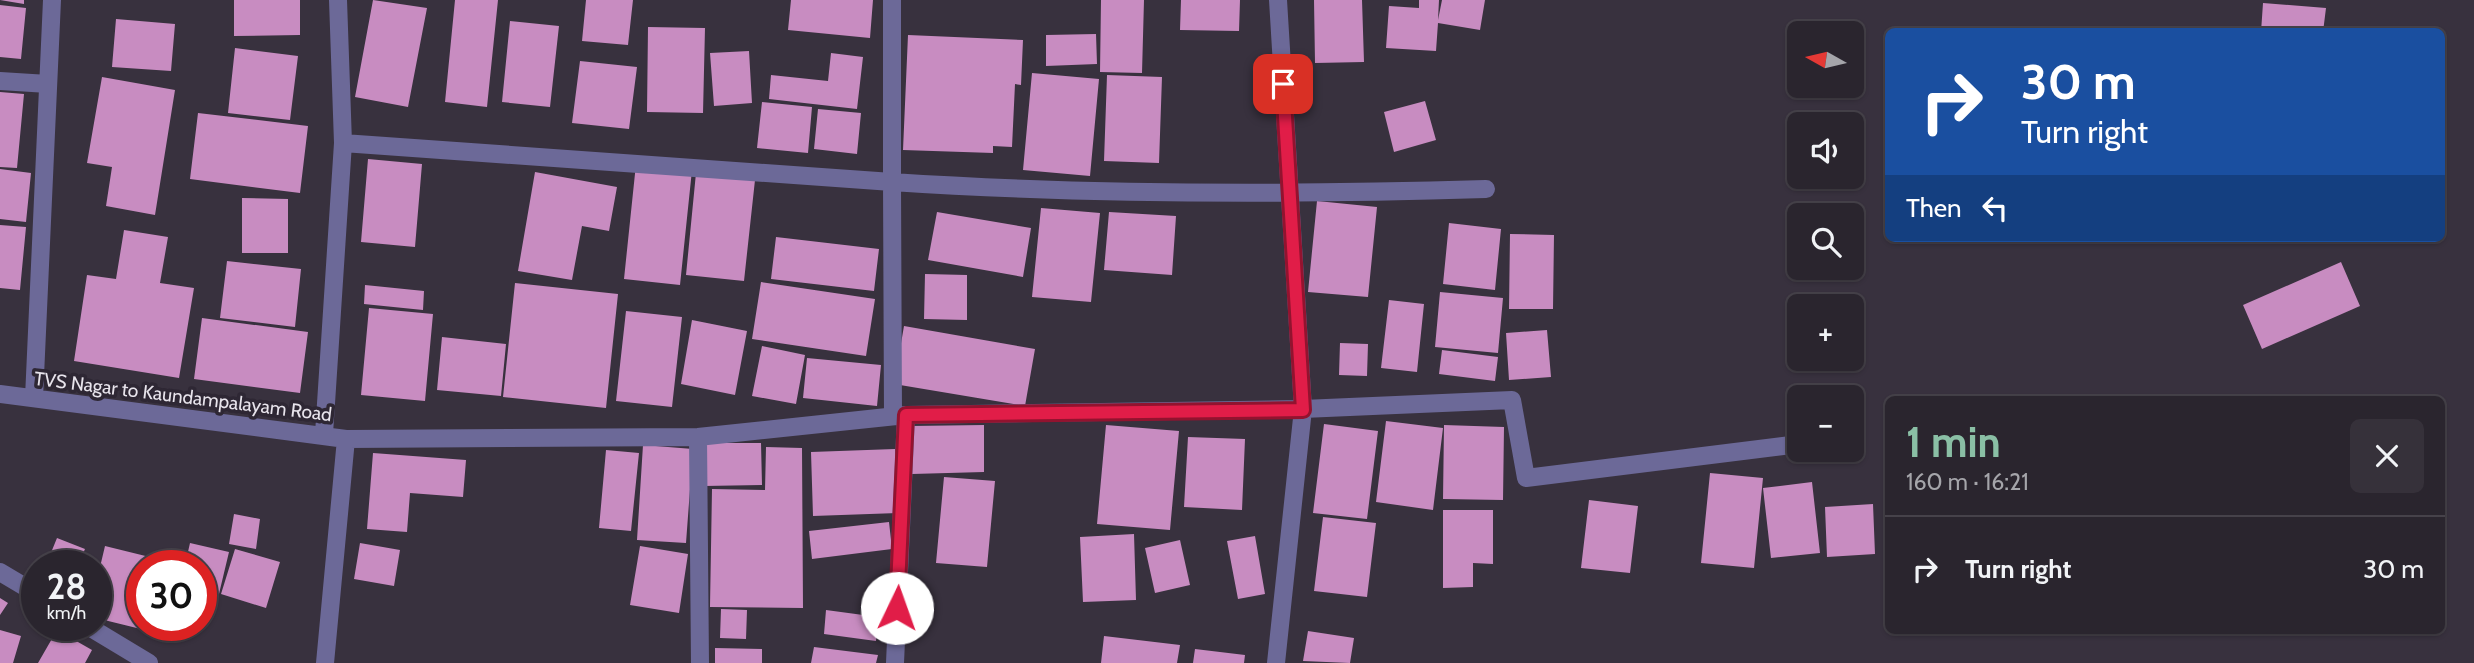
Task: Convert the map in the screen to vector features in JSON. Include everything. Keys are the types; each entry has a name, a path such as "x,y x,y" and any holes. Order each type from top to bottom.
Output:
{"street":[{"path":"34,398 52,0"},
{"path":"324,434 343,143 338,0"},
{"path":"892,0 892,182 900,416 895,663"},
{"path":"1276,663 1303,410 1278,0"},
{"path":"0,81 48,84"},
{"path":"343,143 1014,190 1290,195 1486,189"},
{"name":"TVS Nagar to Kaundampalayam Road","path":"0,394 324,434 346,439 325,663"},
{"path":"346,439 698,437 900,416 1303,410 1512,400 1526,478 1787,445"},
{"path":"698,437 700,663"},
{"path":"0,572 21,584"},
{"path":"112,641 149,663"}],"building":[{"path":"0,0 24,0 24,4"},
{"path":"234,0 300,0 300,35 234,36"},
{"path":"373,0 427,8 408,107 355,97"},
{"path":"455,0 498,0 487,107 445,102"},
{"path":"586,0 633,0 628,45 582,41"},
{"path":"791,0 873,0 870,38 788,30"},
{"path":"1101,0 1144,0 1142,73 1100,72"},
{"path":"1181,0 1240,0 1239,31 1180,30"},
{"path":"1314,0 1362,0 1364,62 1315,63"},
{"path":"1419,0 1439,0 1438,20 1442,0 1485,0 1480,30 1438,23 1436,51 1386,48 1389,6 1419,8"},
{"path":"2263,3 2326,8 2324,28 2261,28"},
{"path":"0,5 26,8 21,59 0,57"},
{"path":"116,19 175,24 171,71 112,67"},
{"path":"510,21 559,26 550,107 502,102"},
{"path":"648,27 705,28 703,113 647,112"},
{"path":"1096,34 1097,64 1046,66 1046,35"},
{"path":"908,35 1023,40 1021,85 1015,84 1012,147 993,146 993,153 903,150"},
{"path":"235,48 298,56 290,120 228,113"},
{"path":"749,51 752,103 714,106 710,53"},
{"path":"831,53 863,57 857,109 769,99 771,75 828,81"},
{"path":"580,61 637,67 629,129 572,123"},
{"path":"1032,73 1099,79 1090,176 1023,170"},
{"path":"1107,75 1162,77 1159,163 1104,161"},
{"path":"102,77 175,90 155,215 106,206 112,167 87,163"},
{"path":"0,92 24,94 17,168 0,167"},
{"path":"1425,101 1436,140 1394,152 1384,112"},
{"path":"762,102 812,107 808,153 757,148"},
{"path":"818,109 861,113 857,154 814,149"},
{"path":"198,113 308,126 300,193 190,179"},
{"path":"368,159 422,164 415,247 361,242"},
{"path":"636,164 692,170 680,285 624,279"},
{"path":"0,169 31,173 26,222 0,219"},
{"path":"535,172 617,187 609,231 582,226 572,280 518,271"},
{"path":"696,173 755,180 744,281 686,275"},
{"path":"242,198 288,199 288,253 242,253"},
{"path":"1317,201 1377,207 1368,297 1308,292"},
{"path":"1041,208 1100,213 1091,302 1032,297"},
{"path":"937,212 1031,228 1023,277 928,260"},
{"path":"1109,212 1176,216 1172,275 1104,270"},
{"path":"1449,223 1501,229 1495,290 1443,284"},
{"path":"0,225 26,227 20,290 0,288"},
{"path":"124,230 168,237 160,283 194,288 179,378 74,361 87,275 116,279"},
{"path":"1510,234 1554,235 1553,309 1509,309"},
{"path":"776,237 879,249 874,291 771,279"},
{"path":"227,261 301,269 295,327 220,318"},
{"path":"2341,262 2360,306 2262,349 2243,305"},
{"path":"925,274 967,275 967,320 924,319"},
{"path":"761,282 875,299 866,356 752,339"},
{"path":"515,283 618,294 606,408 503,397"},
{"path":"365,285 424,291 423,310 364,304"},
{"path":"1440,292 1503,298 1498,353 1435,347"},
{"path":"1389,300 1424,304 1417,372 1381,368"},
{"path":"369,308 433,314 425,401 361,395"},
{"path":"626,311 682,317 672,407 616,401"},
{"path":"202,318 308,332 300,393 194,379"},
{"path":"692,320 747,331 735,395 681,384"},
{"path":"904,326 1035,349 1025,406 894,384"},
{"path":"1547,330 1551,377 1509,380 1506,333"},
{"path":"442,337 506,344 501,396 437,390"},
{"path":"1340,343 1368,344 1367,376 1339,375"},
{"path":"762,346 805,355 796,404 752,396"},
{"path":"1442,350 1498,357 1495,381 1439,374"},
{"path":"807,358 881,365 877,406 803,398"},
{"path":"1386,421 1443,428 1433,510 1376,502"},
{"path":"1324,424 1378,431 1367,519 1313,513"},
{"path":"984,425 984,472 912,474 911,426"},
{"path":"1106,425 1179,431 1170,530 1097,524"},
{"path":"1444,425 1504,427 1503,500 1443,499"},
{"path":"1188,437 1245,439 1242,510 1184,507"},
{"path":"704,443 761,443 762,485 704,486"},
{"path":"643,445 693,449 686,543 637,540"},
{"path":"766,447 802,448 803,608 710,607 712,489 765,490"},
{"path":"895,449 898,513 813,516 811,452"},
{"path":"606,450 639,453 631,531 599,528"},
{"path":"373,453 466,460 463,497 410,493 407,532 367,529"},
{"path":"1710,473 1763,478 1754,568 1701,563"},
{"path":"944,477 995,481 987,567 936,563"},
{"path":"1812,482 1820,553 1771,558 1763,488"},
{"path":"1589,500 1638,506 1630,573 1581,568"},
{"path":"1873,504 1875,554 1827,557 1825,507"},
{"path":"1443,510 1493,510 1493,564 1473,563 1473,587 1443,588"},
{"path":"234,514 260,519 256,549 229,544"},
{"path":"1323,517 1376,523 1367,597 1314,591"},
{"path":"889,522 892,549 812,559 809,531"},
{"path":"1134,534 1136,600 1083,602 1080,537"},
{"path":"1255,536 1265,594 1238,599 1227,541"},
{"path":"57,538 85,549 85,550 52,550"},
{"path":"1180,540 1190,585 1155,593 1145,548"},
{"path":"190,543 229,552 218,598 217,550 188,550"},
{"path":"360,543 400,550 394,586 354,579"},
{"path":"105,546 126,551 126,625 112,622 112,550 104,550"},
{"path":"640,546 688,554 679,613 630,605"},
{"path":"235,549 280,562 266,608 221,594"},
{"path":"0,598 8,603 0,615"},
{"path":"721,609 747,610 746,639 720,638"},
{"path":"826,610 878,617 876,641 824,634"},
{"path":"0,630 21,636 13,663 0,663"},
{"path":"1308,631 1354,638 1350,663 1303,661"},
{"path":"1104,636 1180,645 1177,663 1101,663"},
{"path":"51,641 76,641 92,650 85,663 38,663"},
{"path":"814,647 878,655 876,663 811,663"},
{"path":"715,648 762,649 762,663 715,663"},
{"path":"1195,649 1245,655 1244,663 1193,663"}],"route":[{"path":"897,608 906,415 1303,410 1283,84"}]}
